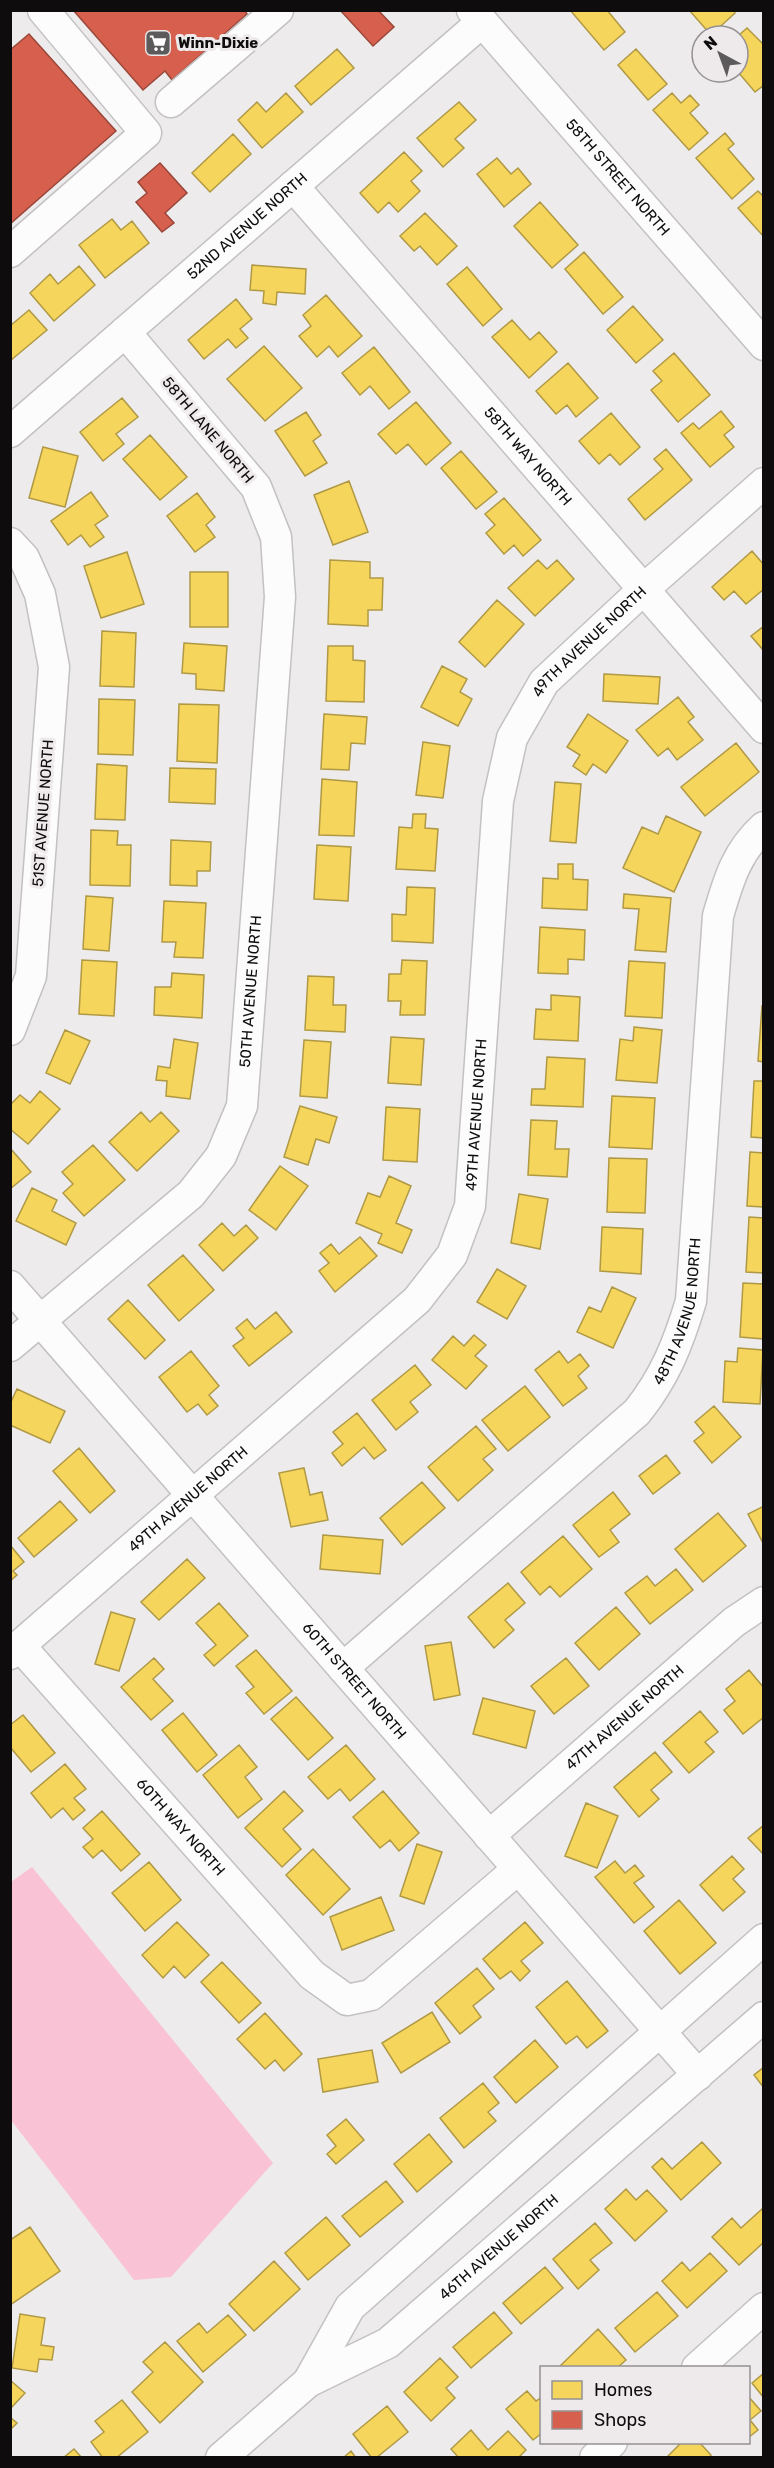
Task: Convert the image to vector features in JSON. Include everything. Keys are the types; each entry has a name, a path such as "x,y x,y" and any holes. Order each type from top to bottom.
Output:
{"street":[{"path":"10,252 146,133 43,10"},
{"path":"171,102 278,10"},
{"name":"52ND AVENUE NORTH","path":"10,432 293,186 478,16"},
{"name":"58TH STREET NORTH","path":"478,16 764,345"},
{"name":"58TH WAY NORTH","path":"293,186 764,728"},
{"name":"58TH LANE NORTH","path":"125,333 256,487 276,537"},
{"name":"49TH AVENUE NORTH","path":"15,1650 417,1300 452,1255 470,1206 498,801 512,738 544,682 644,589 764,483"},
{"name":"50TH AVENUE NORTH","path":"10,1346 191,1194 221,1156 242,1106 280,597 276,537"},
{"name":"51ST AVENUE NORTH","path":"10,543 24,558 40,594 54,667 31,976 10,1030"},
{"name":"48TH AVENUE NORTH","path":"343,1668 637,1412 656,1388 674,1353 691,1301 718,916 731,870 754,836 764,827"},
{"name":"60TH STREET NORTH","path":"10,1286 698,2075"},
{"name":"47TH AVENUE NORTH","path":"489,1836 734,1622 764,1602"},
{"name":"60TH WAY NORTH","path":"15,1650 312,1975 347,2000 371,1995 518,1869"},
{"path":"308,2382 350,2307 764,1939"},
{"name":"46TH AVENUE NORTH","path":"221,2457 308,2382 388,2343 764,2017"},
{"path":"697,2366 764,2308"},
{"path":"595,2457 610,2444"}],"shaded area":[{"path":"32,1867 273,2163 171,2277 134,2280 11,2120 11,1882"}],"building: Homes":[{"path":"570,10 607,10 625,32 604,50"},
{"path":"689,10 734,10 735,13 723,24 701,24"},
{"path":"750,31 764,45 764,85 755,92 748,84"},
{"path":"337,49 354,68 311,105 295,86"},
{"path":"636,49 667,84 648,100 618,65"},
{"path":"286,93 303,112 262,148 238,120 257,102 266,112"},
{"path":"672,93 681,103 690,95 699,105 690,113 708,133 689,150 653,110"},
{"path":"459,102 476,120 455,139 464,148 443,167 417,138"},
{"path":"725,133 734,144 728,149 754,179 732,199 696,158"},
{"path":"233,134 251,154 210,192 192,173"},
{"path":"404,152 422,171 411,181 420,191 398,212 389,202 378,213 360,193"},
{"path":"497,158 511,174 518,168 531,184 504,207 477,174"},
{"path":"758,191 764,197 764,237 738,208"},
{"path":"540,202 578,245 552,268 514,226"},
{"path":"425,213 457,246 437,265 420,246 414,251 400,236"},
{"path":"112,219 121,230 132,221 149,243 105,278 79,245"},
{"path":"584,252 623,297 603,314 565,269"},
{"path":"252,265 306,269 305,294 277,292 276,305 263,303 264,291 250,290"},
{"path":"79,266 95,285 54,321 30,293 50,274 58,284"},
{"path":"467,267 502,309 483,326 447,284"},
{"path":"326,295 362,336 338,357 329,346 317,357 299,336 311,326 303,315"},
{"path":"236,299 252,319 240,329 248,338 236,348 228,339 204,359 188,340"},
{"path":"633,306 663,340 636,363 607,330"},
{"path":"29,310 47,330 10,361 10,326"},
{"path":"512,320 530,340 539,332 557,352 529,378 492,337"},
{"path":"264,346 302,388 265,421 227,379"},
{"path":"374,347 410,392 389,409 370,386 360,395 342,373"},
{"path":"674,353 710,395 678,422 651,390 662,381 653,371"},
{"path":"568,363 598,398 576,417 567,405 556,414 536,391"},
{"path":"122,398 138,417 116,434 124,444 103,461 80,432"},
{"path":"416,402 451,443 426,465 408,444 396,454 378,434"},
{"path":"721,411 734,427 724,435 734,447 710,467 681,433 693,423 699,429"},
{"path":"306,412 321,435 313,441 327,463 305,476 275,431"},
{"path":"611,413 640,447 620,465 610,454 599,464 579,441"},
{"path":"150,435 187,477 160,500 123,459"},
{"path":"43,447 78,456 65,507 29,498"},
{"path":"666,449 692,480 645,520 628,499 663,469 654,459"},
{"path":"461,451 497,492 476,509 441,468"},
{"path":"349,481 368,532 333,545 314,495"},
{"path":"91,492 108,516 95,525 104,537 90,547 81,535 68,545 51,521"},
{"path":"197,493 215,517 206,525 215,537 195,552 167,516"},
{"path":"504,498 541,540 523,556 514,545 504,554 486,533 495,525 485,514"},
{"path":"752,551 764,565 764,589 746,604 734,591 724,600 712,587"},
{"path":"127,552 144,604 101,618 84,566"},
{"path":"330,560 370,562 370,578 383,578 382,610 368,610 368,626 328,624"},
{"path":"538,560 547,569 557,560 574,579 535,616 508,588"},
{"path":"190,572 228,572 228,627 190,627"},
{"path":"497,600 524,624 485,667 459,642"},
{"path":"764,626 764,651 751,636"},
{"path":"102,631 136,633 134,687 100,686"},
{"path":"184,643 227,646 224,691 196,689 196,674 182,673"},
{"path":"328,646 353,646 353,660 365,661 364,702 326,701"},
{"path":"442,666 467,679 460,692 472,699 458,726 421,707"},
{"path":"604,674 660,677 658,704 603,701"},
{"path":"678,697 694,717 688,722 703,740 677,760 668,748 658,756 636,730"},
{"path":"99,699 135,700 133,755 98,754"},
{"path":"179,704 219,705 217,763 177,761"},
{"path":"324,714 367,717 365,744 351,743 349,770 321,769"},
{"path":"588,714 628,741 606,773 593,764 586,775 573,766 580,755 567,747"},
{"path":"423,742 450,746 443,798 416,795"},
{"path":"736,743 759,772 705,816 681,787"},
{"path":"97,764 127,766 125,820 95,819"},
{"path":"170,768 216,769 215,804 169,802"},
{"path":"322,779 357,782 354,836 319,835"},
{"path":"555,782 581,784 576,843 550,841"},
{"path":"413,814 426,814 425,828 438,829 435,871 396,869 399,827 412,828"},
{"path":"666,816 701,832 674,892 623,868 642,827 658,834"},
{"path":"91,830 118,831 117,845 131,845 130,886 90,885"},
{"path":"171,840 211,842 210,871 197,871 197,886 170,885"},
{"path":"317,845 351,847 348,901 314,899"},
{"path":"558,864 573,864 573,879 588,880 587,910 542,908 543,878 558,879"},
{"path":"407,887 435,888 433,943 392,941 392,914 406,915"},
{"path":"624,894 671,898 666,952 635,950 639,909 623,908"},
{"path":"86,896 113,898 109,951 83,949"},
{"path":"164,901 206,903 203,958 174,957 176,942 162,942"},
{"path":"540,927 585,930 584,960 568,959 568,974 538,973"},
{"path":"82,960 117,962 114,1016 79,1014"},
{"path":"402,960 427,961 425,1015 400,1015 401,1001 388,1001 389,974 401,974"},
{"path":"629,961 665,963 662,1018 625,1016"},
{"path":"172,973 204,975 202,1018 154,1015 155,987 171,987"},
{"path":"308,976 334,977 333,1005 346,1005 345,1032 305,1030"},
{"path":"551,995 580,997 578,1041 534,1039 536,1009 551,1010"},
{"path":"762,1006 764,1006 764,1062 758,1061"},
{"path":"634,1027 662,1030 657,1083 616,1080 620,1039 633,1041"},
{"path":"65,1030 90,1041 70,1084 46,1073"},
{"path":"391,1037 424,1039 421,1085 388,1083"},
{"path":"174,1039 198,1043 190,1099 166,1096 167,1081 156,1080 158,1066 170,1068"},
{"path":"304,1040 331,1042 327,1098 300,1096"},
{"path":"547,1057 585,1059 583,1107 531,1105 532,1089 545,1089"},
{"path":"754,1081 764,1081 764,1138 751,1137"},
{"path":"40,1091 60,1109 28,1144 10,1129 10,1105 20,1095 30,1103"},
{"path":"612,1096 655,1098 652,1149 609,1147"},
{"path":"300,1106 337,1117 329,1143 316,1139 308,1165 284,1157"},
{"path":"386,1107 420,1109 417,1162 383,1160"},
{"path":"141,1112 150,1122 161,1112 179,1131 137,1171 109,1142"},
{"path":"531,1120 557,1121 555,1149 569,1149 567,1177 528,1175"},
{"path":"93,1145 125,1180 84,1216 63,1193 73,1184 62,1172"},
{"path":"10,1148 31,1172 10,1189"},
{"path":"750,1152 764,1153 764,1207 747,1206"},
{"path":"609,1158 647,1159 645,1213 607,1212"},
{"path":"280,1166 308,1186 276,1230 249,1210"},
{"path":"389,1176 411,1186 396,1223 412,1230 402,1253 378,1243 382,1234 356,1223 368,1193 380,1197"},
{"path":"32,1188 57,1200 52,1211 76,1223 66,1245 16,1221"},
{"path":"519,1194 548,1199 540,1249 511,1243"},
{"path":"749,1217 764,1218 764,1273 746,1272"},
{"path":"222,1223 234,1236 246,1225 258,1238 223,1271 199,1245"},
{"path":"602,1227 643,1229 641,1274 600,1271"},
{"path":"360,1237 377,1256 335,1292 319,1271 329,1263 320,1253 331,1244 339,1254"},
{"path":"183,1255 214,1290 179,1321 148,1285"},
{"path":"497,1269 526,1286 507,1319 477,1302"},
{"path":"743,1283 764,1284 764,1339 740,1337"},
{"path":"612,1287 636,1298 613,1348 577,1332 589,1307 601,1312"},
{"path":"128,1300 165,1340 145,1359 108,1319"},
{"path":"276,1312 292,1332 249,1366 233,1346 244,1338 236,1328 247,1319 255,1329"},
{"path":"474,1335 486,1345 475,1356 487,1366 466,1389 432,1360 453,1336 464,1346"},
{"path":"738,1348 763,1350 760,1404 723,1402 725,1361 737,1362"},
{"path":"191,1351 219,1386 209,1395 218,1406 207,1415 198,1404 187,1412 159,1377"},
{"path":"559,1351 568,1363 580,1354 589,1366 578,1376 587,1388 563,1406 535,1370"},
{"path":"415,1365 431,1385 410,1402 418,1412 396,1430 372,1400"},
{"path":"525,1386 550,1417 508,1451 482,1420"},
{"path":"17,1389 65,1411 50,1443 10,1425 10,1404"},
{"path":"714,1406 741,1437 712,1463 694,1441 704,1433 695,1422"},
{"path":"357,1413 386,1450 374,1459 364,1447 342,1466 332,1453 343,1444 333,1432"},
{"path":"476,1426 496,1449 483,1459 493,1470 458,1501 428,1467"},
{"path":"79,1448 115,1491 90,1513 53,1471"},
{"path":"666,1455 680,1473 653,1494 639,1476"},
{"path":"304,1468 310,1495 322,1492 328,1520 291,1527 279,1473"},
{"path":"422,1482 445,1508 402,1545 380,1518"},
{"path":"613,1492 630,1514 610,1530 619,1542 599,1557 573,1525"},
{"path":"60,1501 77,1520 34,1557 18,1538"},
{"path":"764,1506 764,1543 763,1543 748,1514"},
{"path":"718,1513 746,1546 703,1582 675,1549"},
{"path":"323,1535 383,1540 380,1574 320,1569"},
{"path":"563,1536 592,1569 560,1597 550,1586 540,1595 521,1572"},
{"path":"10,1545 24,1562 13,1571 17,1575 10,1581"},
{"path":"187,1559 205,1578 159,1620 141,1602"},
{"path":"676,1569 693,1590 650,1624 625,1593 647,1576 655,1586"},
{"path":"508,1583 525,1603 505,1620 514,1630 494,1648 468,1617"},
{"path":"219,1603 248,1636 214,1666 204,1655 216,1645 196,1623"},
{"path":"616,1607 640,1634 599,1670 575,1643"},
{"path":"111,1612 135,1619 119,1671 95,1664"},
{"path":"451,1642 460,1695 434,1700 425,1646"},
{"path":"256,1650 292,1691 264,1714 246,1693 254,1687 236,1666"},
{"path":"154,1658 164,1669 153,1679 173,1701 151,1720 121,1687"},
{"path":"566,1658 589,1686 554,1714 531,1686"},
{"path":"749,1670 764,1688 764,1717 743,1734 724,1710 735,1701 726,1689"},
{"path":"296,1697 333,1738 308,1760 271,1719"},
{"path":"483,1698 535,1711 526,1748 473,1734"},
{"path":"700,1711 718,1732 705,1742 714,1752 689,1773 663,1743"},
{"path":"183,1713 217,1755 197,1772 162,1730"},
{"path":"23,1715 55,1753 31,1772 10,1747 10,1725"},
{"path":"239,1745 257,1767 245,1777 262,1799 238,1818 203,1775"},
{"path":"346,1745 375,1779 350,1801 340,1789 328,1799 308,1777"},
{"path":"655,1752 672,1772 651,1790 659,1799 639,1817 614,1787"},
{"path":"65,1764 86,1789 74,1798 85,1810 73,1820 63,1808 51,1818 31,1793"},
{"path":"284,1791 303,1811 283,1829 301,1849 282,1867 245,1828"},
{"path":"383,1791 419,1833 399,1851 390,1840 380,1848 353,1817"},
{"path":"586,1803 618,1816 597,1868 565,1856"},
{"path":"102,1811 140,1854 121,1871 102,1850 93,1858 83,1847 93,1839 83,1828"},
{"path":"764,1825 764,1855 748,1838"},
{"path":"417,1844 442,1852 424,1904 400,1896"},
{"path":"313,1849 350,1889 323,1915 286,1875"},
{"path":"732,1856 744,1869 733,1879 745,1892 723,1911 700,1885"},
{"path":"615,1861 625,1873 635,1865 644,1876 634,1883 654,1907 634,1923 595,1877"},
{"path":"149,1862 181,1900 145,1931 112,1893"},
{"path":"381,1897 394,1930 342,1950 330,1917"},
{"path":"679,1900 716,1943 680,1974 644,1931"},
{"path":"177,1922 209,1955 185,1978 174,1966 163,1978 142,1955"},
{"path":"525,1922 543,1943 521,1961 530,1971 520,1981 511,1971 500,1979 483,1959"},
{"path":"222,1962 261,2003 239,2023 201,1982"},
{"path":"477,1968 494,1989 473,2006 481,2017 460,2034 435,2003"},
{"path":"567,1981 608,2031 587,2048 577,2036 566,2044 536,2007"},
{"path":"432,2012 450,2042 401,2073 382,2043"},
{"path":"265,2013 302,2054 284,2071 275,2060 265,2069 237,2039"},
{"path":"535,2040 558,2067 516,2103 494,2077"},
{"path":"372,2050 378,2082 323,2092 318,2059"},
{"path":"764,2067 764,2088 754,2075"},
{"path":"483,2083 499,2103 488,2112 496,2121 464,2148 440,2118"},
{"path":"346,2119 364,2140 336,2164 327,2154 336,2146 327,2135"},
{"path":"429,2134 452,2162 417,2192 394,2164"},
{"path":"702,2142 721,2163 681,2200 652,2167 662,2158 672,2169"},
{"path":"386,2181 403,2202 360,2237 342,2216"},
{"path":"626,2189 636,2200 647,2190 667,2211 635,2241 605,2209"},
{"path":"762,2209 764,2211 764,2242 739,2265 712,2237 732,2218 741,2228"},
{"path":"326,2217 350,2245 308,2280 285,2253"},
{"path":"595,2223 612,2243 590,2260 599,2270 578,2289 553,2259"},
{"path":"30,2227 60,2271 10,2305 10,2240"},
{"path":"710,2253 727,2271 687,2308 662,2281 682,2262 690,2271"},
{"path":"274,2261 300,2289 254,2331 229,2304"},
{"path":"545,2267 563,2288 521,2324 503,2303"},
{"path":"657,2292 678,2316 635,2352 615,2328"},
{"path":"494,2312 512,2333 471,2368 453,2347"},
{"path":"20,2314 45,2318 41,2345 54,2347 52,2360 39,2359 37,2372 12,2368"},
{"path":"228,2315 246,2335 203,2372 177,2341 199,2323 207,2333"},
{"path":"598,2329 626,2360 619,2366 560,2366"},
{"path":"165,2342 203,2382 160,2423 132,2392 153,2372 143,2362"},
{"path":"440,2358 458,2377 446,2388 455,2398 431,2421 404,2392"},
{"path":"764,2373 764,2398 752,2383"},
{"path":"10,2380 25,2393 10,2409"},
{"path":"527,2391 536,2401 540,2398 540,2435 533,2440 506,2409"},
{"path":"750,2398 761,2411 750,2420"},
{"path":"122,2400 148,2432 116,2458 103,2458 91,2442 104,2432 95,2421"},
{"path":"387,2406 408,2432 376,2458 372,2458 353,2434"},
{"path":"10,2417 17,2423 10,2430"},
{"path":"750,2420 758,2430 750,2436"},
{"path":"471,2430 488,2450 508,2431 526,2450 518,2458 459,2458 451,2449"},
{"path":"680,2444 701,2444 711,2455 709,2458 666,2458"},
{"path":"74,2449 82,2458 63,2458"},
{"path":"351,2451 356,2458 343,2458"}],"building: Shops":[{"name":"Winn-Dixie","path":"73,10 244,10 247,14 172,80 165,71 143,90"},
{"path":"340,10 378,10 394,27 373,46"},
{"path":"29,34 116,131 10,224 10,50"},
{"path":"160,163 187,193 165,213 174,223 162,232 136,202 147,193 138,182"}],"place":[{"name":"Winn-Dixie","path":"158,43"}]}
